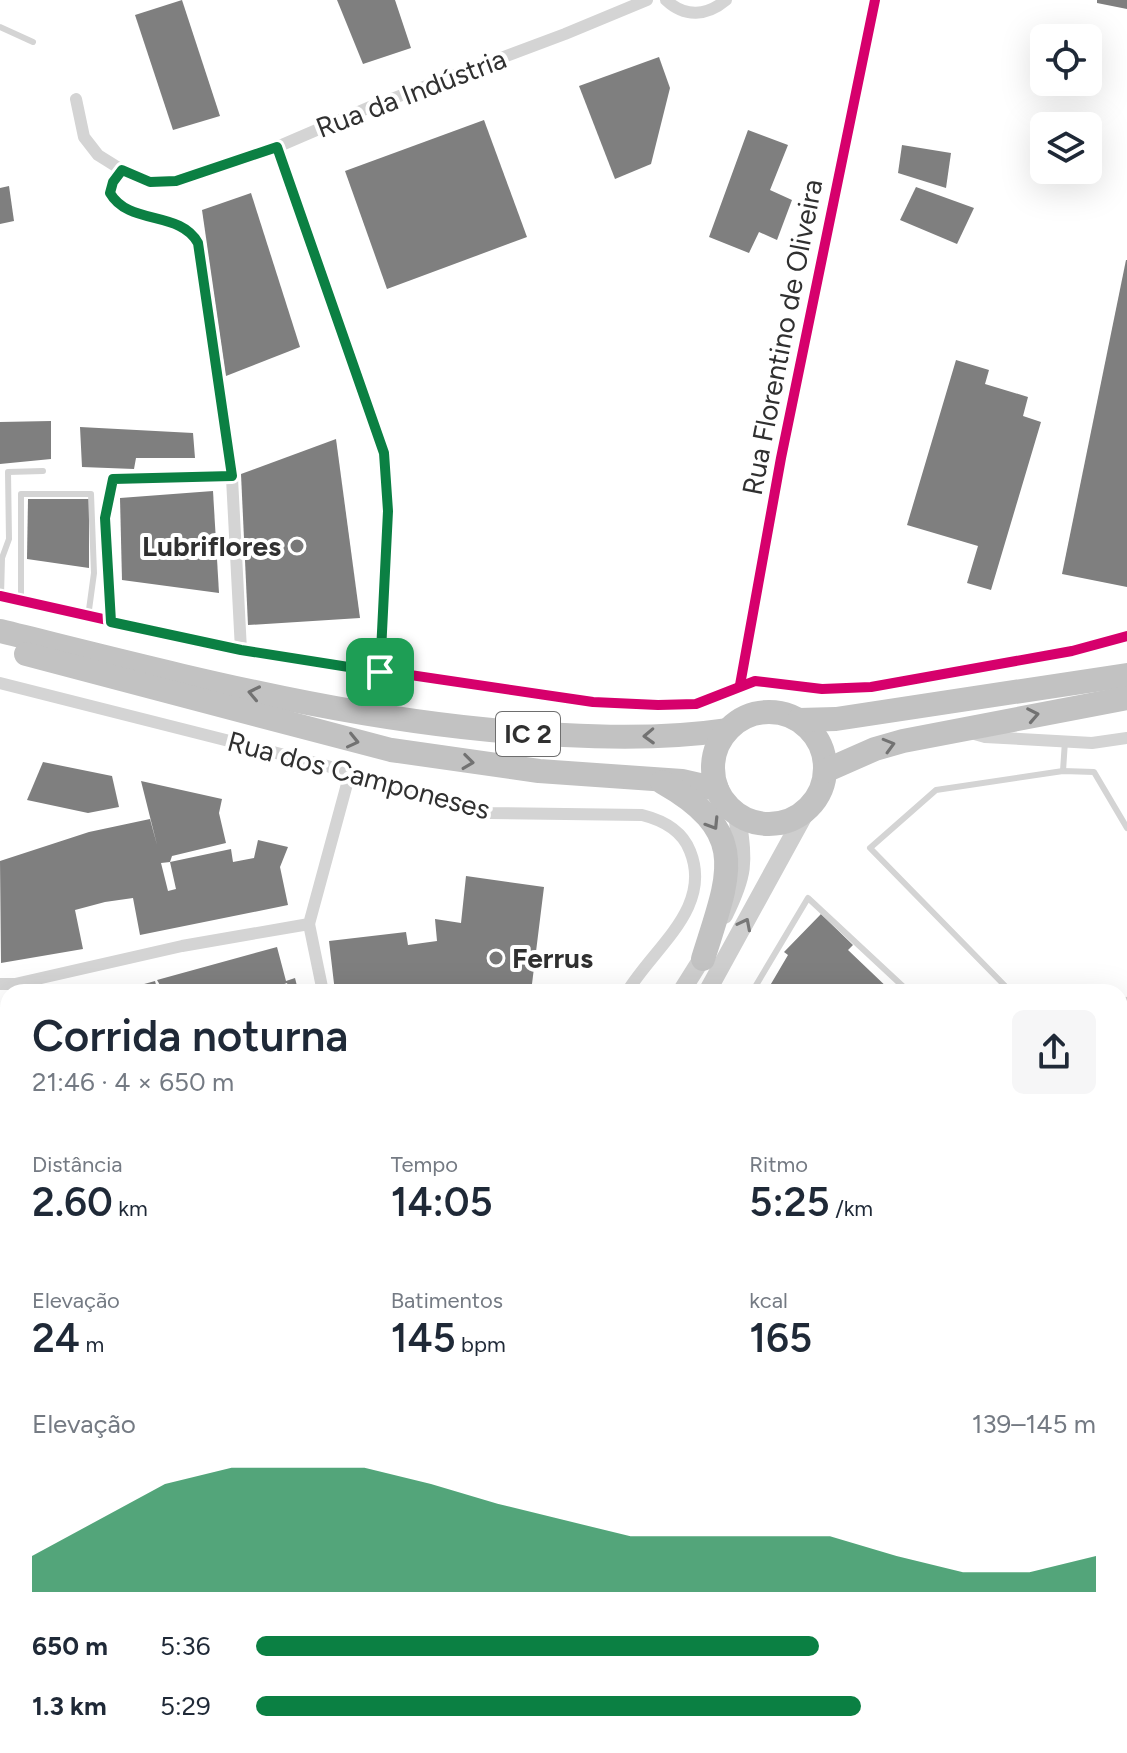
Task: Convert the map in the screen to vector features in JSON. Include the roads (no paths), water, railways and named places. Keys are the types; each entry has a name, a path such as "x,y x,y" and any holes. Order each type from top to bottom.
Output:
{"highway":[{"name":"IC 2","path":"0,631 330,710 457,729 609,737 702,734 727,730 739,720 769,712 799,720 836,719 1127,675"},
{"name":"IC 2","path":"0,648 391,750 539,771 653,777 717,789"},
{"path":"825,771 875,749 956,729 1127,698"},
{"path":"727,730 718,743 714,758 713,774 717,789 737,813 754,822 773,824 792,819 808,808 823,785 824,756 819,742 799,720"},
{"path":"653,777 702,808 714,823 725,849 728,868 703,959"}],"main road":[{"path":"711,984 808,808"},
{"path":"686,984 703,959 741,876 743,860 737,813"}],"street":[{"name":"Rua da Indústria","path":"76,99 84,137 98,155 150,182 176,181 277,147 370,107 647,0"},
{"path":"666,0 680,10 692,13 717,8 726,0"},
{"name":"Rua Florentino de Oliveira","path":"740,685 781,458 875,0"},
{"path":"277,147 384,453 388,511 380,672"},
{"path":"122,170 113,182 110,193 115,202 148,217 177,223 192,233 198,243 232,476 241,650"},
{"path":"1,596 241,650 593,702 619,703 696,704 755,681 822,689 871,687 1072,651 1127,636"},
{"name":"Rua dos Camponeses","path":"0,683 350,773 490,813 642,815 661,820 687,844 696,865 697,883 693,900 633,984"},
{"path":"956,729 985,737 1092,743 1127,738"},
{"path":"321,984 309,924 350,773"},
{"path":"0,984 15,984 182,946 309,924"}],"lane":[{"path":"0,27 33,42"},
{"path":"1,596 2,558 9,539 8,472 43,471"},
{"path":"111,622 105,518 113,479 232,476"},
{"path":"21,601 21,494 91,494 94,573 88,617"},
{"path":"1063,771 1065,741"},
{"path":"1003,984 870,848 936,790 1063,771 1094,772 1127,828"},
{"path":"757,984 808,898 900,984"}],"place":[{"name":"Lubriflores","path":"297,546"},
{"name":"Ferrus","path":"496,958"}]}
